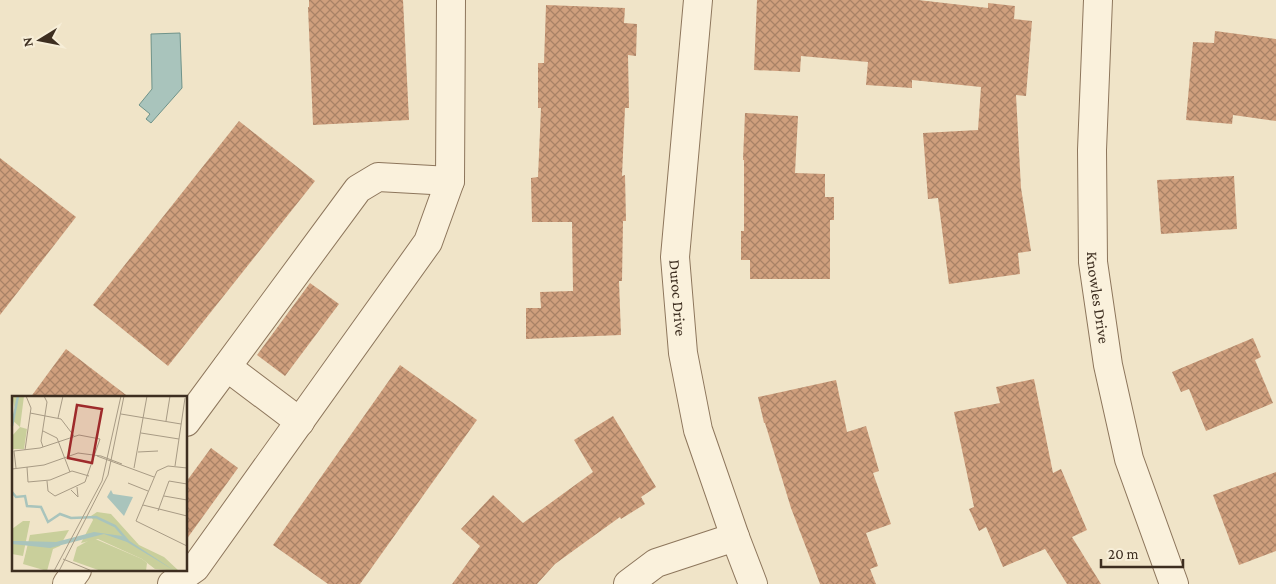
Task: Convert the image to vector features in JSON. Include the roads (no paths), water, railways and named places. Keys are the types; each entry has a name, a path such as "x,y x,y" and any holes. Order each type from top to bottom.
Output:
{"street":[{"path":"172,584 195,568 428,242 450,180 451,0"},
{"name":"Duroc Drive","path":"698,0 676,247 683,353 698,430 753,584"},
{"name":"Knowles Drive","path":"1098,0 1092,150 1094,262 1108,365 1129,459 1174,584"},
{"path":"188,419 358,189 378,177 450,180"},
{"path":"227,367 300,422"},
{"path":"628,584 656,563 735,538"},
{"path":"67,584 76,572"}],"water":[{"path":"180,33 182,88 151,123 146,119 150,114 139,105 152,89 151,34"}]}
